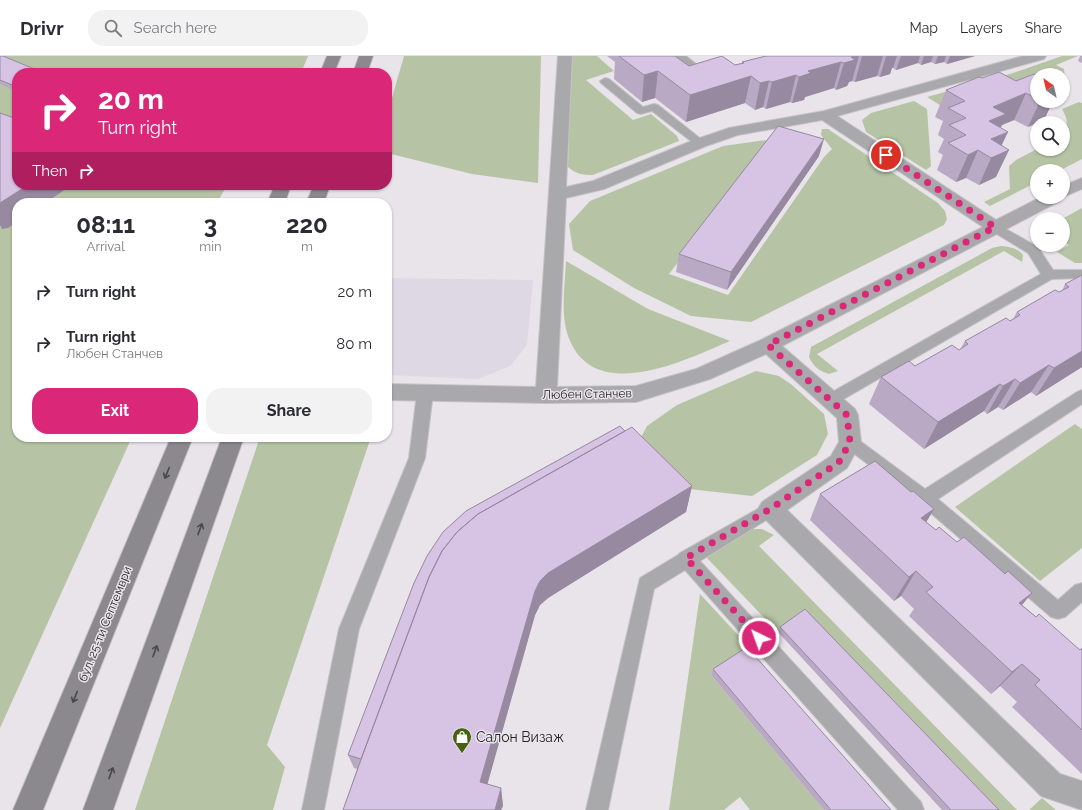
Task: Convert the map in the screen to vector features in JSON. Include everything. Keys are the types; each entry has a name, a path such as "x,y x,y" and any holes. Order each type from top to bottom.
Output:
{"main road":[{"path":"329,68 334,56"},
{"path":"362,68 366,56"},
{"name":"бул. 25-ти Септември","path":"28,810 180,442"},
{"path":"98,810 231,442"}],"street":[{"path":"546,395 559,194 565,56"},
{"path":"559,194 598,185 700,143 735,131 825,115 1039,56"},
{"path":"825,115 995,227"},
{"path":"1070,188 1082,182"},
{"name":"Любен Станчев","path":"392,392 546,395 636,394 703,374 768,345 1040,204"},
{"path":"768,345 847,415 850,442 839,462 770,509 1051,786 1082,796"}],"lane":[{"path":"680,56 700,72"},
{"path":"605,81 641,111 654,107 700,143"},
{"path":"995,227 1033,250 1049,275"},
{"path":"830,400 1049,275 1082,274"},
{"path":"313,810 349,629 417,458 425,393"},
{"path":"925,498 1082,396"},
{"path":"850,442 925,498 1058,611 1082,591"},
{"path":"597,810 646,584 686,558 770,509"},
{"path":"686,558 913,810"}],"shaded area":[{"path":"392,278 533,280 527,345 510,366 478,379 392,375"}],"green space":[{"path":"0,56 308,56 303,68 12,68 12,190 224,190 220,198 12,198 12,442 130,442 0,728"},
{"path":"404,56 541,56 538,183 472,174 392,154 392,99"},
{"path":"570,56 597,56 614,71 586,80 633,120 651,114 677,136 679,141 593,175 579,174 568,167"},
{"path":"1062,56 1078,56 1056,65 1062,68 1030,68 1030,93 943,107 927,97 1010,74"},
{"path":"914,101 927,109 931,166 926,170 866,132 862,120 871,113"},
{"path":"1079,102 1082,103 1082,159 1070,165 1070,164 1030,164 1030,186 990,206 984,202 1010,189 1009,166 1016,160 1030,153 1030,156 1070,156 1070,116 1065,116 1062,109 1070,108 1070,106"},
{"path":"822,129 828,129 938,203 945,211 947,219 944,225 751,322 691,316 634,288 573,250 569,224 590,201 723,146 774,139 669,274 728,295 824,157 832,149 821,135"},
{"path":"1082,208 1082,263 1075,263 1057,252 1070,252 1070,215"},
{"path":"1001,246 1016,249 1023,255 1022,262 1004,251 817,354 838,371 829,374 825,373 815,366 809,357 811,347 992,248"},
{"path":"566,261 648,309 730,341 669,365 645,371 623,373 602,371 584,361 571,343 567,334 564,313"},
{"path":"756,371 779,376 792,385 824,414 828,434 817,455 752,496 689,489 639,441 647,426 677,405"},
{"path":"1075,424 1082,429 1082,548 1040,581 955,507"},
{"path":"258,442 369,442 267,745 285,767 273,810 135,810"},
{"path":"751,529 762,529 774,535 759,546 1017,810 990,810 778,632 706,557"},
{"path":"700,594 750,648 711,675 824,810 750,810 740,797 724,810 669,810"},
{"path":"1042,798 1056,810 1029,810"}],"building":[{"path":"0,56 32,68 12,68 12,85 0,80"},
{"path":"619,56 675,56 689,66 722,56 735,65 766,56 855,56 851,57 855,60 844,63 841,62 808,71 811,73 799,77 796,75 772,82 769,81 760,83 751,76 690,95 658,71 644,75"},
{"path":"999,72 1016,81 1030,76 1030,95 1026,93 993,107 1006,114 989,121 1008,132 991,139 1009,150 991,158 978,150 968,155 948,143 966,135 949,125 966,118 948,108 965,101 946,90 979,77 982,78"},
{"path":"0,113 12,117 12,190 20,190 0,203"},
{"path":"778,126 824,139 731,272 679,254"},
{"path":"1082,275 1082,351 1054,368 1049,365 1020,383 1015,379 1003,386 1000,384 938,422 881,377 909,361 915,366 952,345 959,350 968,344 965,341 1006,318 1010,321 1020,315 1017,312 1055,290 1059,292 1069,287 1065,284"},
{"path":"620,426 625,431 478,514 457,532 442,551 429,577 361,759 348,755 414,583 427,556 443,532 466,511"},
{"path":"632,427 692,486 548,573 540,581 535,591 480,782 501,788 495,810 343,810 429,577 442,551 457,532 478,514"},
{"path":"875,461 911,492 913,491 934,509 921,518 936,530 939,527 957,542 964,537 1005,574 1008,571 1032,593 1019,603 1036,617 1039,614 1080,650 1082,648 1082,730 1035,685 1040,680 1022,664 1012,672 926,592 933,587 916,571 909,577 820,494"},
{"path":"805,609 999,810 951,810 780,627"},
{"path":"747,647 891,810 831,810 713,669"}],"place":[{"name":"Салон Визаж","path":"462,754"}],"route":[{"path":"759,638 686,558 770,509 839,462 850,442 847,415 768,345 995,227 886,155"}]}
